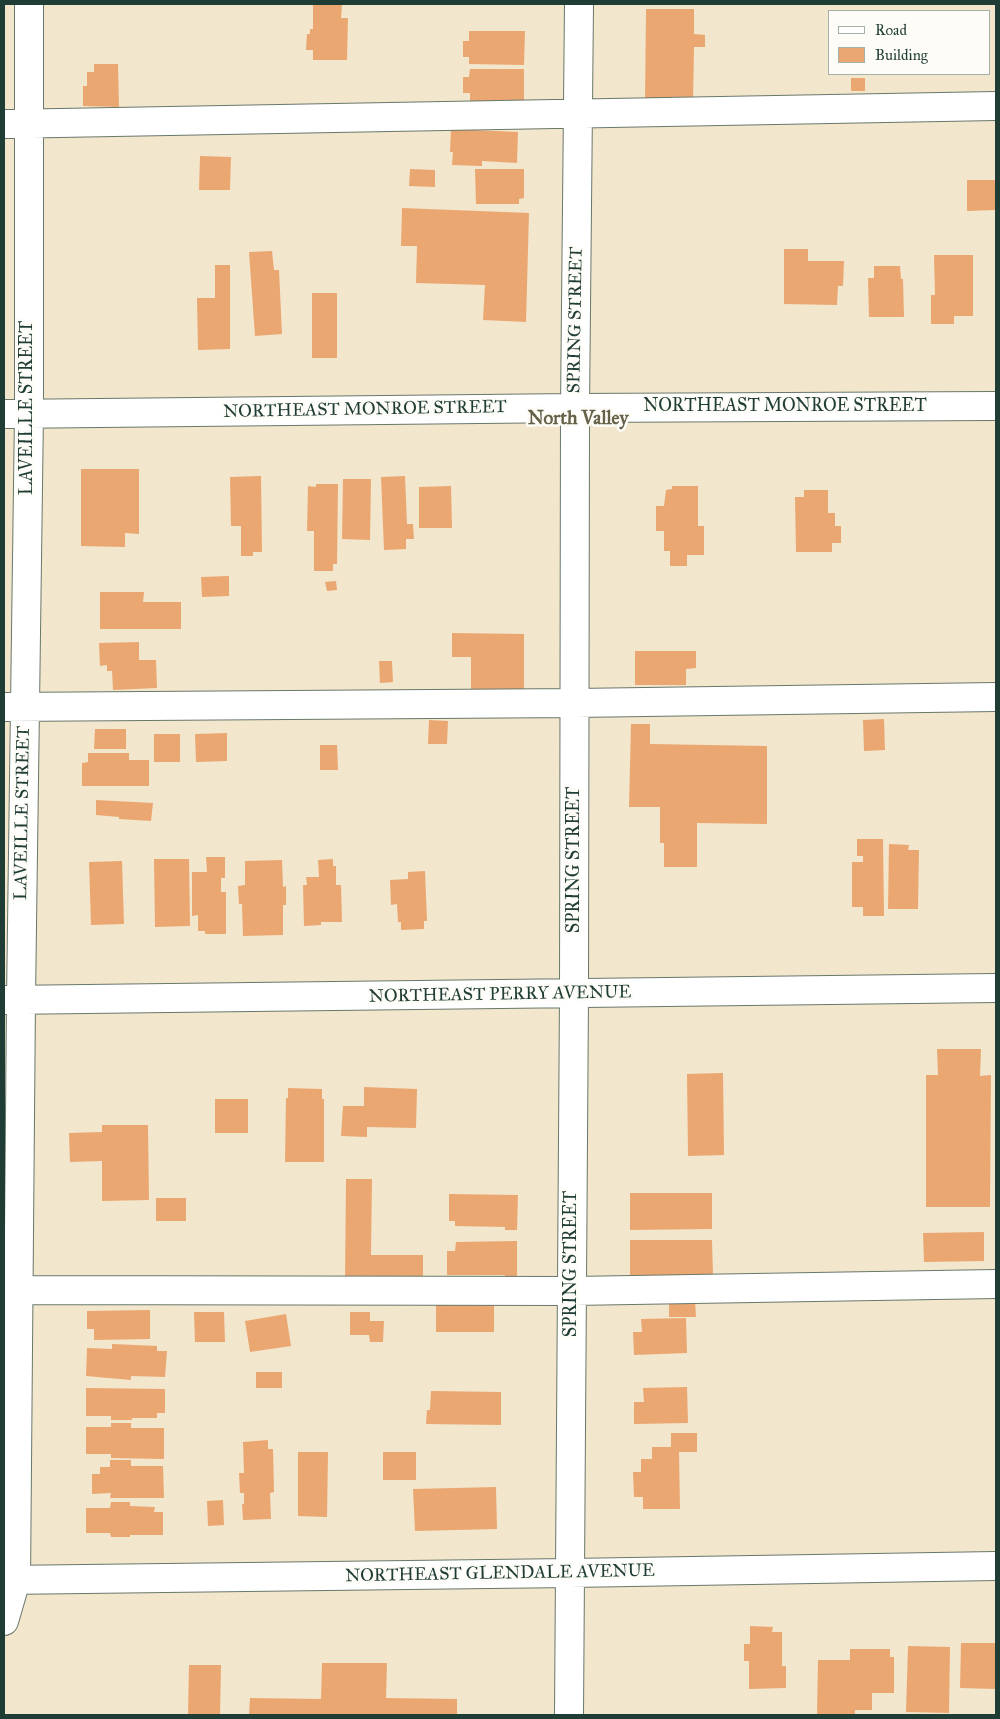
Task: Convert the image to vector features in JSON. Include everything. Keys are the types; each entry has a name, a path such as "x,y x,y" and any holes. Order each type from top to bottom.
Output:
{"street":[{"name":"LAVEILLE STREET","path":"4,1621 10,1580 11,1366 19,1290 11,1259 16,124 29,4"},
{"name":"SPRING STREET","path":"569,1715 574,994 575,408 579,4"},
{"path":"16,124 996,106"},
{"name":"NORTHEAST MONROE STREET","path":"16,414 996,406"},
{"path":"14,707 575,703 996,697"},
{"name":"NORTHEAST PERRY AVENUE","path":"12,1000 996,988"},
{"path":"19,1290 572,1291 996,1284"},
{"name":"NORTHEAST GLENDALE AVENUE","path":"10,1580 996,1566"}],"building":[{"path":"313,4 342,4 341,18 348,18 347,60 313,60 313,50 306,50 307,34 310,34 310,29 313,29"},
{"path":"646,9 694,9 694,34 705,35 705,47 694,47 693,103 645,103"},
{"path":"469,31 525,31 524,65 469,64 469,57 463,57 463,41 469,41"},
{"path":"94,64 118,64 119,107 83,106 83,86 87,86 87,72 94,72"},
{"path":"470,69 524,69 524,103 470,103 470,93 463,93 463,77 469,77"},
{"path":"851,78 865,78 865,91 851,91"},
{"path":"451,129 518,132 517,163 482,161 482,166 452,165 453,152 450,152"},
{"path":"200,156 231,157 230,190 199,190"},
{"path":"410,169 435,170 435,187 409,186"},
{"path":"475,169 524,169 524,198 519,199 519,204 476,204"},
{"path":"967,180 995,180 995,210 967,211"},
{"path":"402,208 529,213 526,322 483,320 485,285 416,283 417,246 401,246"},
{"path":"784,249 808,249 808,261 844,261 843,286 838,286 837,305 784,304"},
{"path":"272,251 274,270 279,270 282,334 255,336 249,252"},
{"path":"934,255 973,255 973,316 954,316 954,324 931,324 931,295 935,295"},
{"path":"215,265 230,265 230,349 198,350 197,298 215,298"},
{"path":"874,266 900,266 901,279 903,279 904,317 869,317 868,278 874,278"},
{"path":"312,293 337,293 337,358 312,358"},
{"path":"81,469 139,469 139,534 125,533 125,547 81,546"},
{"path":"261,476 262,552 253,552 253,556 241,556 241,526 231,526 230,477"},
{"path":"405,476 407,524 413,524 414,539 406,539 406,549 384,550 381,477"},
{"path":"343,479 371,479 370,540 342,539"},
{"path":"316,484 338,484 337,564 333,564 333,571 314,571 314,531 307,531 308,486 316,487"},
{"path":"451,486 452,528 419,528 419,487"},
{"path":"672,486 698,486 698,526 704,526 704,555 687,555 687,566 670,566 670,551 664,551 664,531 656,531 656,506 664,506 666,490 672,489"},
{"path":"804,490 828,490 828,513 835,513 835,526 841,526 841,543 832,543 832,552 796,552 795,497 804,497"},
{"path":"229,576 229,596 202,597 201,577"},
{"path":"336,581 337,590 327,591 325,582"},
{"path":"100,592 144,592 143,602 181,602 181,629 100,629"},
{"path":"452,633 524,634 524,692 471,691 471,657 452,657"},
{"path":"139,642 139,660 156,660 157,688 113,690 112,671 107,671 107,665 100,666 99,643"},
{"path":"635,651 696,651 696,668 686,669 686,685 635,685"},
{"path":"379,661 392,661 393,682 380,683"},
{"path":"884,719 885,750 864,751 863,720"},
{"path":"429,720 448,721 447,744 428,744"},
{"path":"631,724 650,724 650,744 767,746 767,824 697,823 697,867 664,867 664,843 660,843 660,807 629,807"},
{"path":"95,729 126,729 126,749 94,749"},
{"path":"227,733 227,761 196,762 195,734"},
{"path":"154,734 180,734 180,762 154,762"},
{"path":"320,745 337,745 338,770 320,770"},
{"path":"88,753 129,753 129,760 149,760 149,786 82,786 82,763 88,762"},
{"path":"96,800 153,803 151,821 96,815"},
{"path":"857,839 883,839 884,916 863,916 863,907 852,907 852,862 863,862 863,856 857,856"},
{"path":"889,844 909,845 908,850 919,850 918,909 888,909"},
{"path":"206,857 225,857 225,878 221,878 221,892 226,892 226,934 205,934 205,931 198,931 198,915 192,916 192,872 207,872"},
{"path":"154,859 189,859 190,926 155,927"},
{"path":"333,859 333,866 336,866 336,885 341,885 342,922 321,922 321,925 304,926 303,885 307,885 306,877 319,877 318,860"},
{"path":"282,860 283,887 286,886 286,905 283,905 283,935 243,936 242,904 239,904 238,886 245,885 245,861"},
{"path":"122,861 124,924 91,925 89,862"},
{"path":"425,871 427,921 424,921 424,929 401,930 401,922 398,922 397,904 391,905 390,880 408,879 408,872"},
{"path":"937,1049 981,1049 980,1076 991,1075 990,1207 926,1207 926,1075 938,1075"},
{"path":"723,1073 724,1155 688,1156 687,1074"},
{"path":"364,1087 417,1089 416,1128 367,1127 367,1137 341,1136 343,1106 364,1106"},
{"path":"288,1088 322,1089 322,1099 324,1099 324,1162 285,1162 286,1098 288,1098"},
{"path":"215,1099 248,1099 248,1133 215,1133"},
{"path":"102,1125 148,1125 149,1200 102,1201 102,1161 70,1162 69,1133 102,1132"},
{"path":"346,1179 372,1179 371,1255 423,1255 423,1280 345,1279"},
{"path":"630,1193 712,1193 712,1229 630,1230"},
{"path":"449,1194 518,1195 517,1230 505,1230 505,1227 455,1226 455,1221 449,1221"},
{"path":"156,1198 186,1198 186,1221 156,1221"},
{"path":"984,1232 984,1261 924,1262 923,1233"},
{"path":"630,1240 712,1240 713,1275 630,1276"},
{"path":"517,1241 517,1278 505,1278 505,1275 447,1275 447,1251 455,1251 456,1242"},
{"path":"695,1300 696,1317 669,1317 669,1301"},
{"path":"454,1301 494,1304 494,1332 436,1332 436,1304 454,1305"},
{"path":"150,1310 150,1339 94,1340 94,1329 87,1329 87,1311"},
{"path":"194,1312 224,1312 225,1342 195,1342"},
{"path":"350,1312 370,1312 370,1321 384,1321 383,1342 370,1342 369,1335 350,1335"},
{"path":"286,1314 291,1346 250,1352 245,1321"},
{"path":"686,1318 687,1353 634,1355 633,1332 642,1332 641,1319"},
{"path":"112,1344 157,1346 157,1351 167,1351 165,1377 131,1376 131,1380 86,1376 87,1348 112,1349"},
{"path":"256,1372 282,1372 282,1388 256,1388"},
{"path":"687,1387 688,1423 634,1424 634,1402 644,1402 643,1388"},
{"path":"86,1388 165,1389 165,1413 157,1413 157,1418 132,1418 132,1420 111,1420 111,1416 86,1416"},
{"path":"431,1391 501,1392 501,1425 426,1424 427,1410 430,1410"},
{"path":"111,1423 131,1423 131,1428 164,1428 164,1459 111,1458 111,1454 86,1454 86,1427 111,1427"},
{"path":"671,1433 697,1433 697,1452 679,1452 680,1509 643,1509 643,1497 634,1497 633,1472 641,1472 641,1459 652,1459 652,1447 671,1447"},
{"path":"268,1440 268,1449 273,1449 274,1492 270,1493 271,1519 243,1520 242,1504 244,1504 244,1493 240,1493 239,1473 244,1473 243,1442"},
{"path":"298,1452 328,1452 327,1517 298,1516"},
{"path":"383,1452 416,1452 416,1480 383,1480"},
{"path":"110,1460 131,1460 131,1466 163,1466 164,1498 110,1498 111,1493 92,1494 92,1474 100,1474 100,1467 110,1467"},
{"path":"496,1487 497,1529 415,1531 413,1489"},
{"path":"223,1500 224,1525 208,1526 207,1501"},
{"path":"111,1502 130,1502 130,1506 155,1507 154,1512 163,1512 163,1535 111,1537 110,1533 86,1533 86,1508 110,1508"},
{"path":"750,1626 773,1627 772,1632 782,1632 782,1666 786,1666 786,1688 749,1689 749,1661 744,1661 744,1644 750,1644"},
{"path":"961,1643 996,1643 996,1689 960,1688"},
{"path":"908,1646 950,1647 949,1713 906,1712"},
{"path":"850,1649 890,1649 890,1657 894,1657 894,1693 872,1693 872,1710 855,1710 855,1715 817,1714 818,1660 850,1660"},
{"path":"322,1663 387,1663 386,1698 457,1699 457,1715 249,1715 250,1698 321,1699"},
{"path":"189,1665 221,1665 220,1715 188,1715"}],"district":[{"name":"North Valley","path":"578,419"}]}
